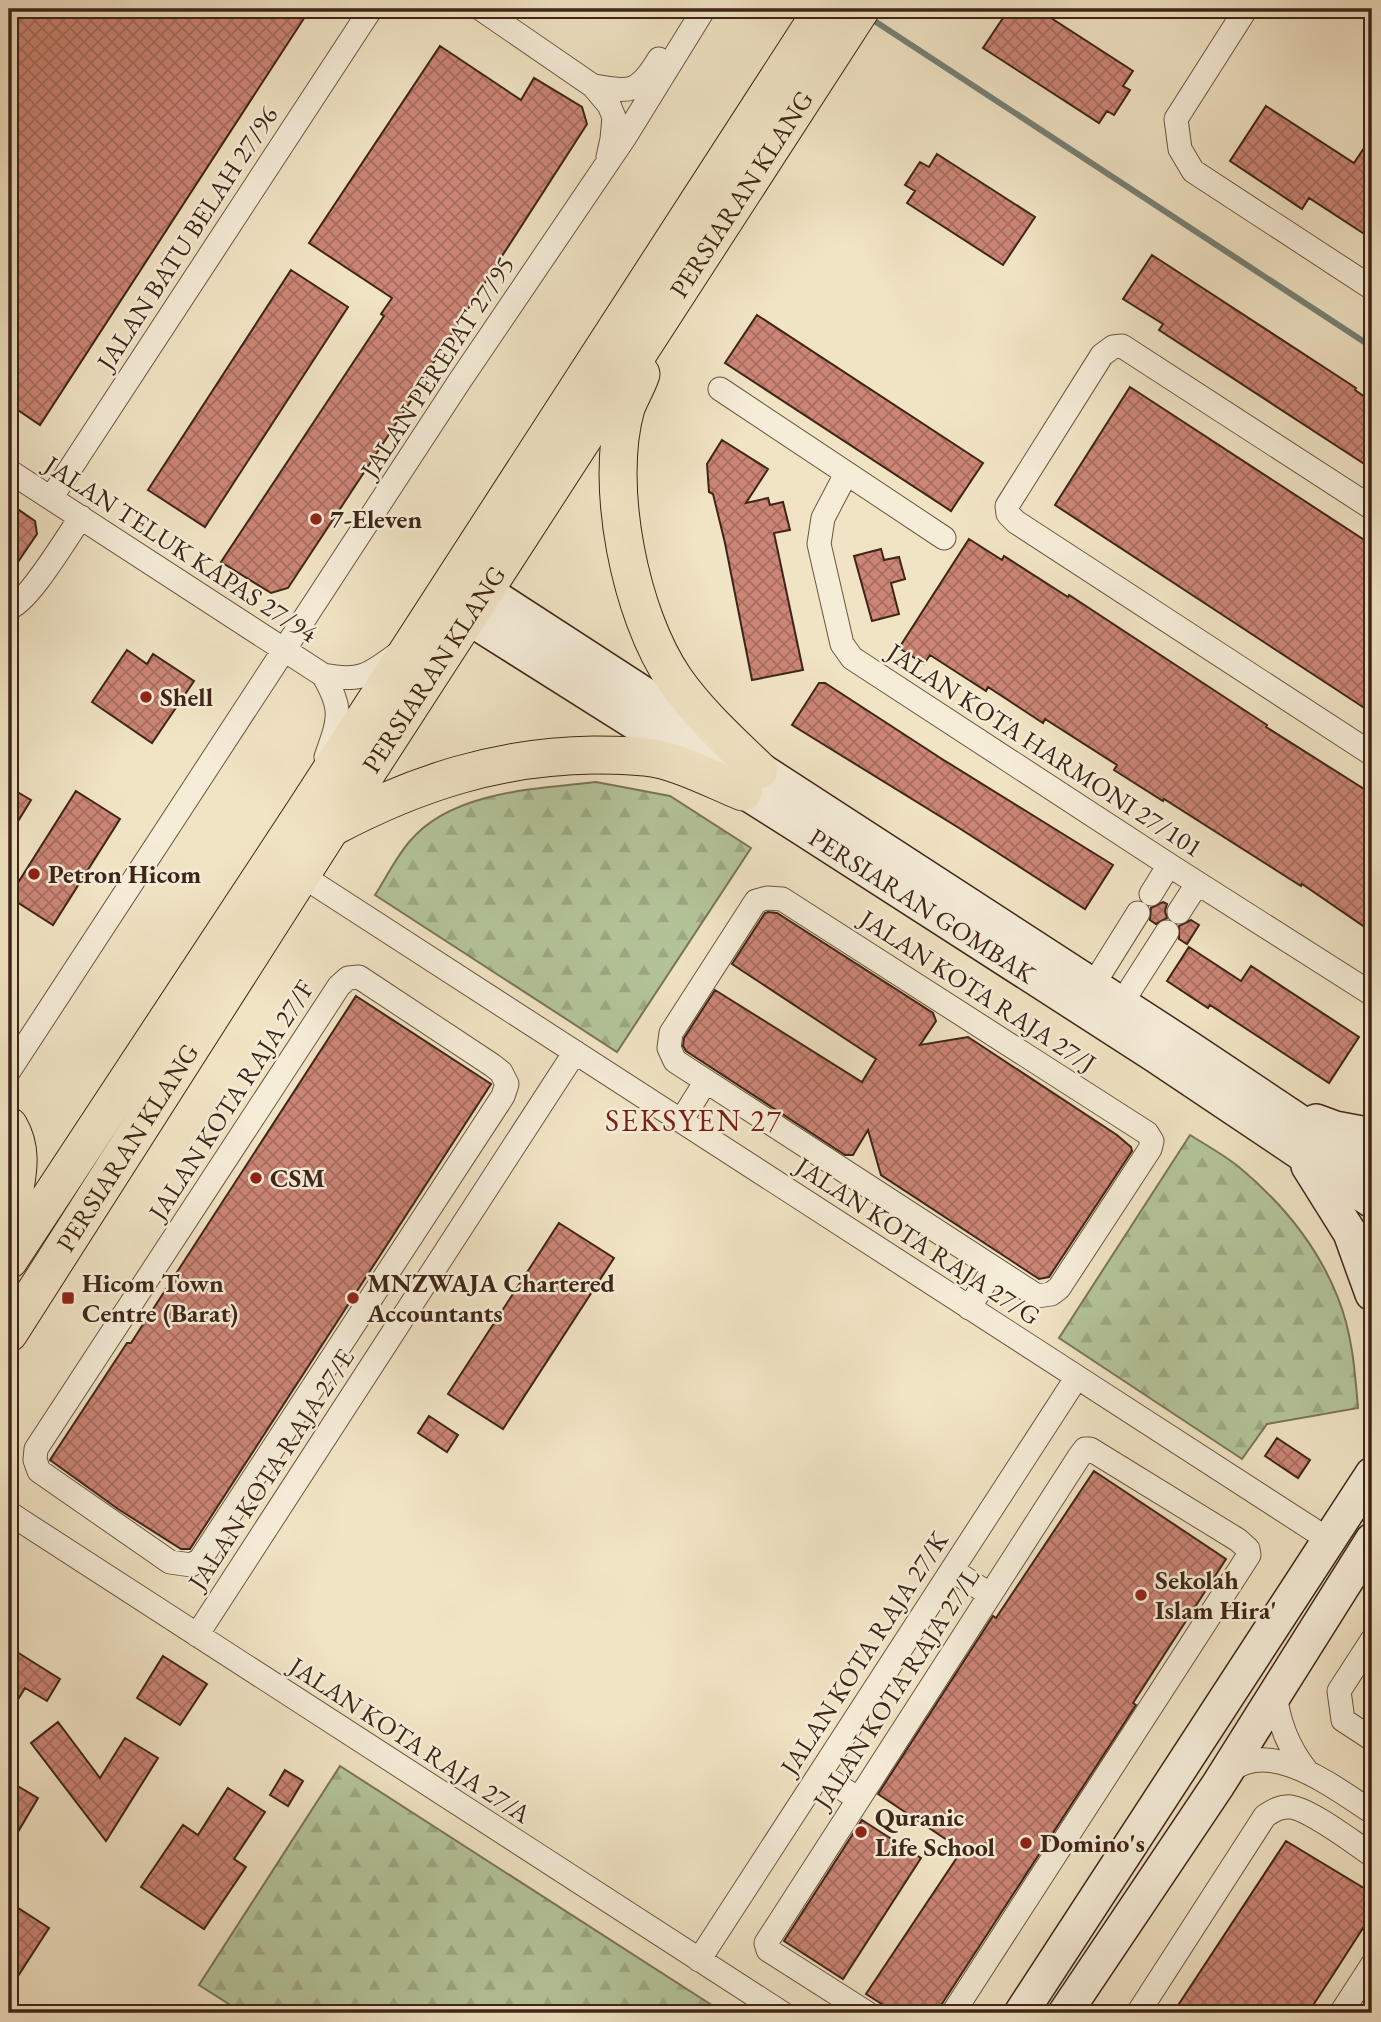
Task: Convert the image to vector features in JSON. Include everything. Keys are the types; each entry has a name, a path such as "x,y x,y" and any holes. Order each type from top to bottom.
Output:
{"main road":[{"name":"PERSIARAN KLANG","path":"9,1332 301,875 316,821 420,634 823,9"},
{"name":"PERSIARAN KLANG","path":"9,1260 316,821 475,603 860,9"},
{"path":"677,289 627,406 622,427 619,449 620,507 628,564 641,612 655,645 674,678 751,781"},
{"name":"PERSIARAN GOMBAK","path":"475,603 751,781 1372,1201"},
{"path":"316,821 467,772 507,762 552,756 633,756 751,781"},
{"name":"PERSIARAN GOMBAK","path":"751,781 1093,985 1372,1170"},
{"path":"1278,1107 1335,1128 1372,1135"},
{"path":"9,1126 16,1139 19,1163 12,1209 9,1260"},
{"path":"1298,1152 1325,1190 1350,1233 1372,1294"},
{"path":"1021,2013 1371,1472"},
{"path":"1065,2013 1218,1785 1372,1540"}],"street":[{"name":"JALAN BATU BELAH 27/96","path":"51,498 371,9"},
{"path":"481,9 593,86 614,117 606,163"},
{"path":"593,86 622,91 634,89 648,76 684,17 692,9"},
{"name":"JALAN PEREPAT 27/95","path":"9,1071 459,382 632,126 704,9"},
{"path":"1246,9 1176,119 1180,149 1193,171 1372,288"},
{"path":"1372,508 1122,346 1112,346 1102,355 1007,506 1008,514 1023,527 1372,754"},
{"path":"720,389 944,538"},
{"name":"JALAN TELUK KAPAS 27/94","path":"9,471 323,675"},
{"name":"JALAN KOTA HARMONI 27/101","path":"846,474 823,518 819,544 842,644 852,658 1372,994"},
{"path":"9,608 16,606 27,594 80,517"},
{"path":"323,675 343,679 369,675 420,634"},
{"path":"316,821 339,708 323,675"},
{"path":"1093,985 1169,865"},
{"name":"JALAN KOTA RAJA 27/G","path":"301,875 1329,1540"},
{"path":"1121,1004 1198,884"},
{"name":"JALAN KOTA RAJA 27/J","path":"706,1081 675,1061 669,1048 671,1033 756,901 767,898 782,899 1147,1133 1152,1141 1150,1149 1059,1288 1051,1294 1037,1296 995,1268"},
{"name":"JALAN KOTA RAJA 27/F","path":"359,977 492,1065 501,1072 508,1084 503,1096 288,1428 201,1560 191,1565 170,1562 38,1471 34,1460 36,1449 339,986 348,978 359,977"},
{"name":"JALAN KOTA RAJA 27/E","path":"197,1635 575,1052"},
{"path":"681,1121 706,1081 995,1268 970,1308"},
{"path":"420,1222 452,1242"},
{"name":"JALAN KOTA RAJA 27/K","path":"699,1960 1076,1377"},
{"path":"288,1428 318,1448"},
{"name":"JALAN KOTA RAJA 27/L","path":"842,2006 768,1950 768,1939 1079,1457 1085,1449 1095,1451 1238,1540 1248,1549 1249,1555 953,2013"},
{"name":"JALAN KOTA RAJA 27/A","path":"9,1513 782,2013"},
{"path":"952,1570 989,1594"},
{"path":"1372,1640 1339,1691 1343,1720 1372,1739"},
{"path":"1275,1692 1278,1717 1294,1755 1306,1770"},
{"path":"1218,1785 1229,1771 1242,1764 1278,1762 1306,1770 1372,1812"},
{"path":"820,1774 857,1798"},
{"path":"1138,2013 1265,1816 1276,1809 1291,1807 1307,1813 1372,1855"},
{"path":"1341,2013 1372,1965"},
{"path":"842,2006 867,2013"}],"green space":[{"path":"596,782 670,796 751,848 617,1052 375,895 410,841 428,824 448,812 496,795"},
{"path":"1190,1135 1239,1167 1297,1226 1330,1279 1347,1324 1352,1352 1358,1408 1267,1424 1242,1459 1059,1338"},
{"path":"340,1766 724,2013 243,2013 199,1985"}],"building":[{"path":"15,9 310,9 40,425 9,404 9,18"},
{"path":"1009,9 1037,9 1133,71 1123,86 1130,90 1114,115 1107,111 1099,123 983,48"},
{"path":"440,46 521,100 534,78 582,107 587,124 430,368 432,369 288,588 271,593 221,562 384,316 381,314 392,298 309,243"},
{"path":"1266,106 1354,163 1372,136 1372,239 1309,198 1302,209 1230,161"},
{"path":"937,154 1035,217 1003,265 907,203 915,191 905,185 920,162 929,167"},
{"path":"1152,255 1356,388 1355,390 1372,402 1372,469 1159,330 1163,324 1123,299"},
{"path":"291,270 348,307 205,527 148,490"},
{"path":"757,315 983,463 951,511 725,363"},
{"path":"1130,387 1372,545 1372,713 1055,505"},
{"path":"722,440 768,469 746,503 768,498 770,505 783,502 790,530 774,533 803,670 752,680 725,543 713,494 709,492 707,464"},
{"path":"9,503 35,521 37,534 9,575"},
{"path":"969,539 1002,560 1004,556 1068,597 1069,595 1267,725 1266,727 1372,794 1372,932 1302,884 1301,886 1114,770 1117,765 1045,719 1043,723 988,687 986,691 930,655 924,664 899,648"},
{"path":"881,549 884,560 899,557 905,579 891,583 899,614 872,621 854,556"},
{"path":"127,650 147,664 153,654 194,681 152,743 92,702"},
{"path":"819,683 825,683 1113,865 1085,909 792,725"},
{"path":"14,790 31,800 9,836 9,799"},
{"path":"76,791 120,819 53,925 9,897"},
{"path":"1163,902 1167,904 1167,918 1156,924 1150,920 1151,908"},
{"path":"768,912 777,913 933,1013 936,1021 920,1045 968,1037 1117,1135 1131,1147 1132,1151 1049,1277 1039,1279 881,1175 868,1130 853,1155 845,1155 686,1051 683,1046 684,1038 715,990 862,1082 876,1059 732,964"},
{"path":"1191,920 1199,925 1187,944 1179,939 1179,926"},
{"path":"1189,947 1241,981 1251,966 1359,1037 1329,1083 1210,1005 1208,1008 1167,981"},
{"path":"356,996 491,1084 190,1549 181,1549 118,1509 50,1460 127,1343 131,1343"},
{"path":"559,1223 614,1258 503,1429 448,1394"},
{"path":"429,1416 458,1435 447,1452 418,1433"},
{"path":"1277,1438 1310,1460 1298,1478 1265,1456"},
{"path":"1094,1471 1226,1559 1133,1703 1136,1705 936,2013 896,2013 866,1994 962,1850 878,1794 993,1616 996,1618"},
{"path":"9,1647 60,1679 47,1701 25,1688 9,1714"},
{"path":"163,1656 207,1684 180,1725 137,1698"},
{"path":"58,1722 100,1778 125,1738 158,1758 106,1841 31,1743"},
{"path":"285,1770 303,1781 288,1806 270,1795"},
{"path":"9,1781 38,1798 9,1847"},
{"path":"228,1788 265,1812 234,1859 246,1867 204,1929 141,1887 183,1825 198,1835"},
{"path":"862,1820 921,1858 843,1979 784,1941"},
{"path":"1286,1841 1372,1893 1372,1914 1308,2013 1173,2013"},
{"path":"9,1902 49,1928 9,1990"}],"waterway":[{"path":"870,18 1372,347"}],"place":[{"name":"7-Eleven","path":"316,519"},
{"name":"Shell","path":"146,697"},
{"name":"Petron Hicom","path":"34,874"},
{"name":"CSM","path":"256,1178"},
{"name":"Hicom Town Centre (Barat)","path":"68,1298"},
{"name":"MNZWAJA Chartered Accountants","path":"353,1298"},
{"name":"Sekolah Islam Hira'","path":"1141,1595"},
{"name":"Quranic Life School","path":"861,1832"},
{"name":"Domino's","path":"1026,1843"}],"district":[{"name":"SEKSYEN 27","path":"694,1120"}]}
